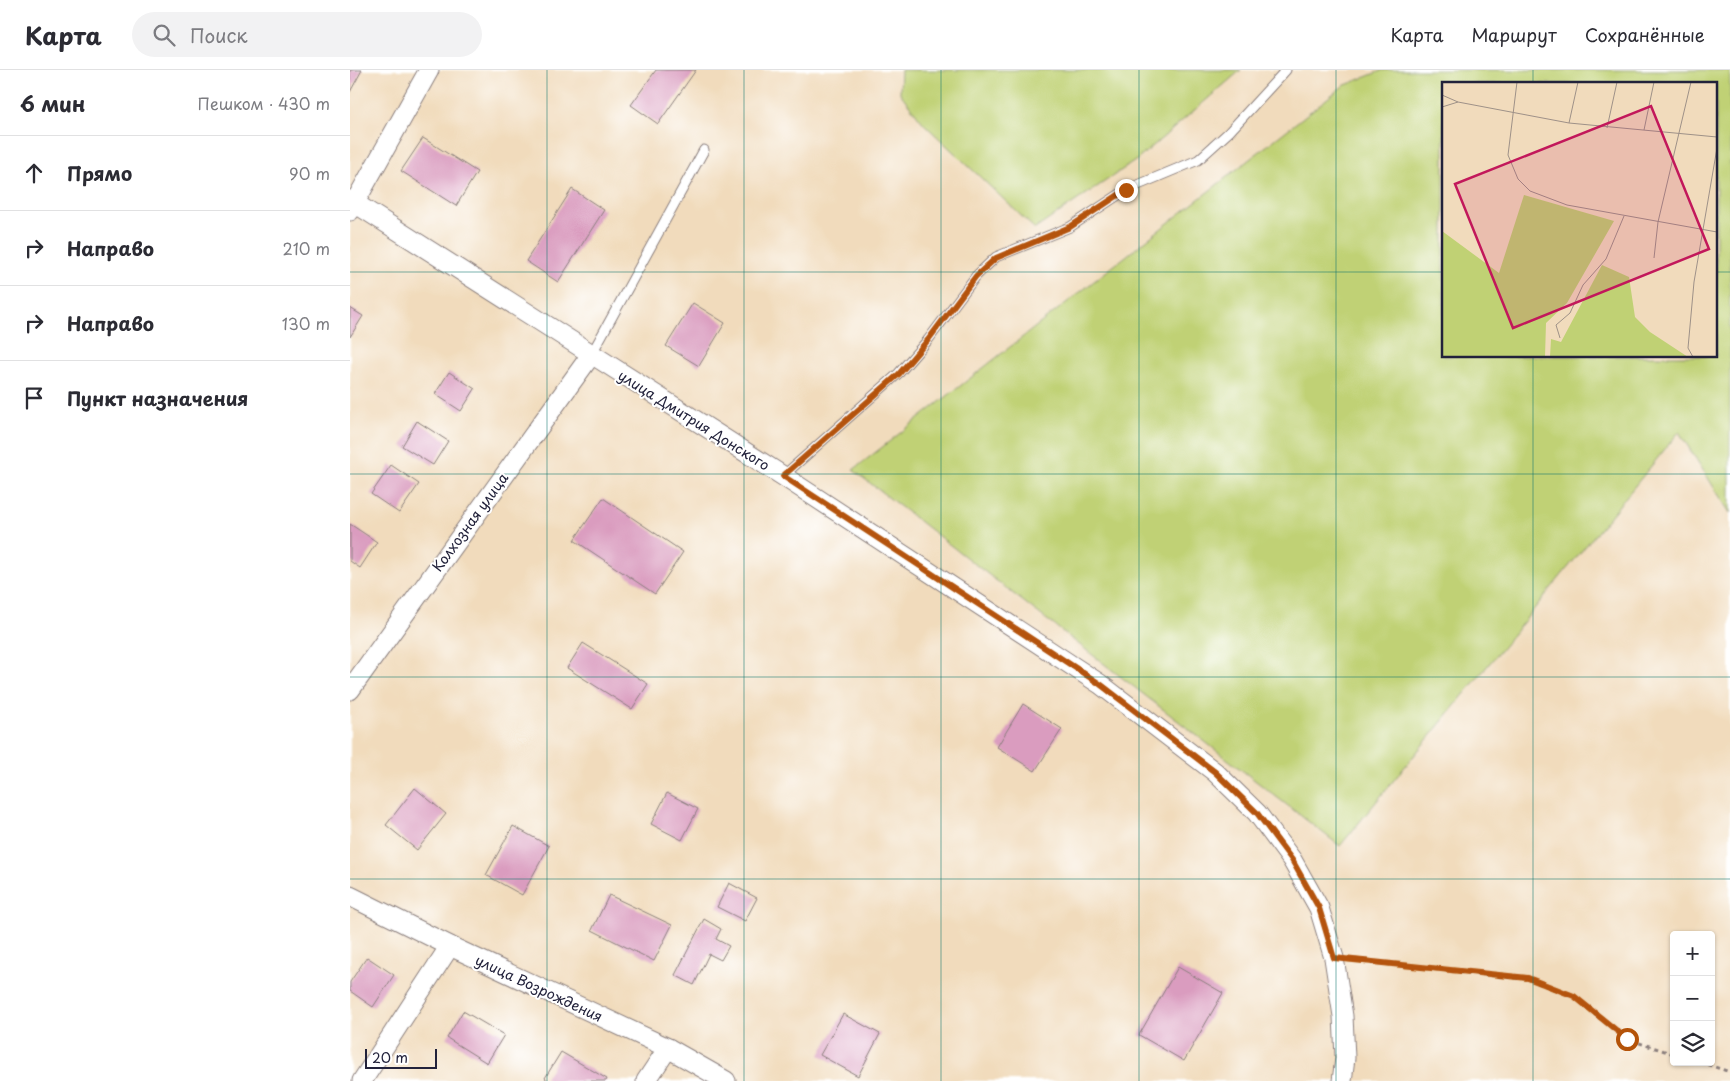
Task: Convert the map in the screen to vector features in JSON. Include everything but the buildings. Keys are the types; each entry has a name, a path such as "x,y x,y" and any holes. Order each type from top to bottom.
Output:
{"street":[{"path":"352,204 430,70"},
{"name":"улица Дмитрия Донского","path":"352,204 783,476 1100,684 1215,772 1257,813 1292,860 1319,908 1334,958 1343,1016 1345,1058 1342,1081"},
{"name":"Колхозная улица","path":"350,690 591,354"},
{"name":"улица Возрождения","path":"350,896 450,946 668,1048 726,1081"},
{"path":"362,1081 450,946"},
{"path":"646,1081 668,1048"}],"lane":[{"path":"783,476 899,374 928,340 976,276 996,258 1070,227 1126,190 1198,160 1229,132 1286,70"},
{"path":"591,354 704,150"}],"path":[{"path":"1334,958 1528,978 1574,996 1627,1039 1670,1053"},
{"path":"1712,1066 1730,1072"}],"green space":[{"path":"901,70 1241,70 1138,159 1035,229 924,124 900,93"},
{"path":"1383,70 1730,70 1730,513 1679,432 1340,846 853,470 1343,86"}],"route":[{"path":"1126,190 1070,227 996,258 976,276 928,340 899,374 783,476 1100,684 1215,772 1257,813 1292,860 1319,908 1334,958 1528,978 1574,996 1627,1039"}]}
